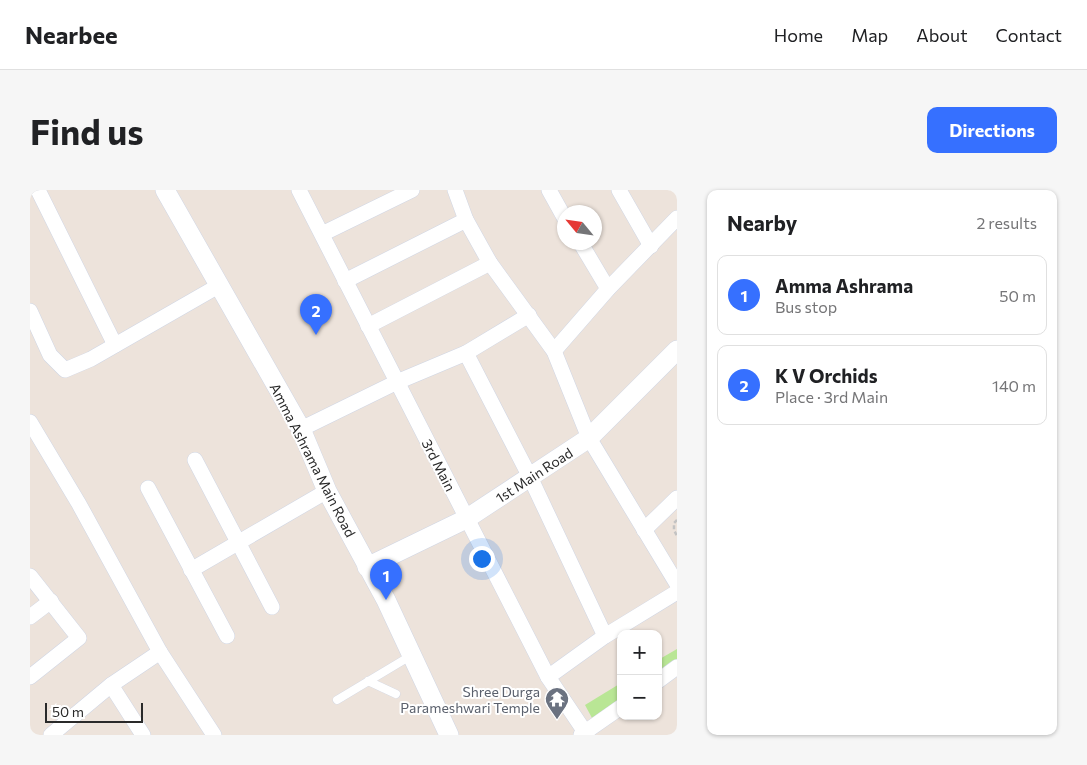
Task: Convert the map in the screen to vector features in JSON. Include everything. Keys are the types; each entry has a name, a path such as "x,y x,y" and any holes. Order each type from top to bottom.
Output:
{"street":[{"path":"38,190 115,345"},
{"name":"Amma Ashrama Main Road","path":"165,190 301,429 327,491 386,600 449,735"},
{"name":"3rd Main","path":"299,190 548,677 584,734"},
{"path":"322,234 412,190"},
{"path":"455,190 466,220 490,263 554,351 589,438 677,584"},
{"path":"548,190 557,205"},
{"path":"619,190 651,246"},
{"path":"554,351 608,289 677,218"},
{"path":"345,281 466,220"},
{"path":"585,250 608,289"},
{"path":"368,326 490,263"},
{"path":"30,311 50,355 65,370 91,359 220,285"},
{"path":"301,429 398,382 466,353 529,315"},
{"name":"1st Main Road","path":"367,567 466,519 589,438 677,350"},
{"path":"466,353 530,477 605,636"},
{"path":"30,422 79,504 160,652 214,735"},
{"path":"195,460 272,607"},
{"path":"148,488 227,636"},
{"path":"191,570 327,491"},
{"path":"644,530 677,498"},
{"path":"30,576 79,638 30,677"},
{"path":"548,677 605,636 677,592"},
{"path":"30,617 51,601"},
{"path":"51,735 111,686 160,652"},
{"path":"662,678 677,668"},
{"path":"111,686 143,735"},
{"path":"584,734 617,710"}],"lane":[{"path":"337,700 412,655"},
{"path":"368,681 396,694"}],"path":[{"path":"677,520 674,523 674,530 677,536"}],"green space":[{"path":"677,649 677,659 662,669 662,658"},
{"path":"617,685 617,701 592,718 585,705"}],"place":[{"name":"K V Orchids","path":"316,335"},
{"name":"Amma Ashrama","path":"386,600"},
{"name":"Shree Durga Parameshwari Temple","path":"557,720"}]}
